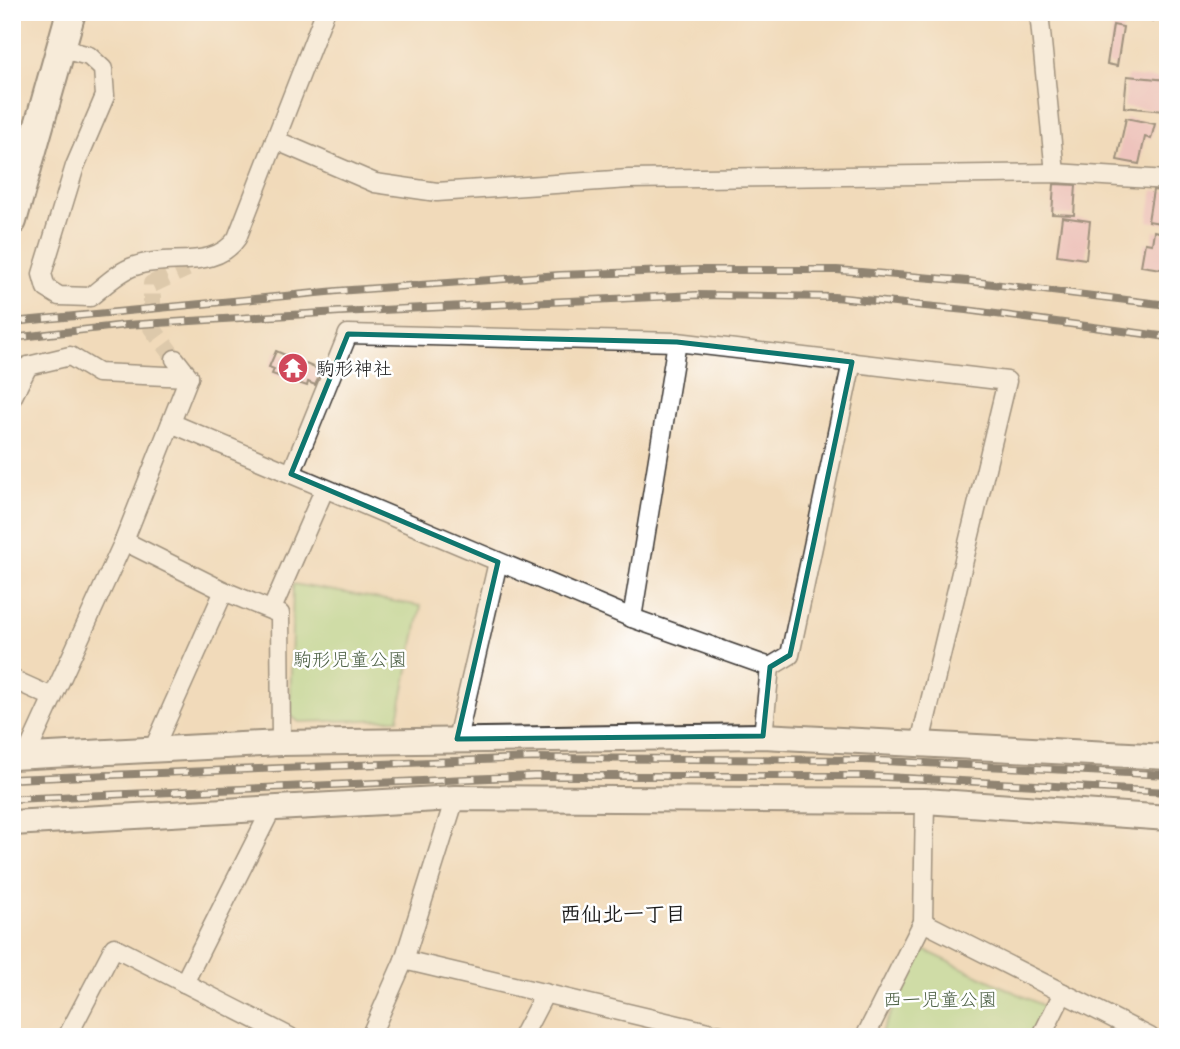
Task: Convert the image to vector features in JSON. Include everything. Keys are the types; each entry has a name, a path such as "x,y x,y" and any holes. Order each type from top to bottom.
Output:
{"main road":[{"path":"12,221 71,12"}],"street":[{"path":"187,268 228,251 237,238 325,12"},
{"path":"1039,12 1055,173"},
{"path":"59,48 89,55 103,69 105,96 68,190 42,274 46,288 60,296 90,298 132,266 155,260 212,258"},
{"path":"275,140 374,183 437,192 629,179 1055,173 1168,180"},
{"path":"291,474 348,334 677,342 1007,381 920,743"},
{"path":"632,618 677,342"},
{"path":"12,398 28,366 70,356 97,373 189,377"},
{"path":"175,359 189,377"},
{"path":"770,667 790,655 852,362"},
{"path":"19,757 52,697 124,541 189,377"},
{"path":"172,423 324,490 632,618 770,667"},
{"path":"272,609 324,490"},
{"path":"124,541 224,591 280,614 281,743"},
{"path":"457,739 498,562"},
{"path":"153,750 224,591"},
{"path":"763,736 770,667"},
{"path":"12,680 52,697"},
{"path":"19,757 281,743 763,736 1168,757"},
{"path":"370,1037 404,960 455,798"},
{"path":"12,823 455,798 926,800 1168,818"},
{"path":"865,1037 923,922 926,800"},
{"path":"184,983 272,808"},
{"path":"923,922 1150,1037"},
{"path":"67,1037 114,947 290,1037"},
{"path":"404,960 545,993 690,1032 729,1037"},
{"path":"522,1037 545,993"},
{"path":"1041,1037 1063,993"}],"highlighted area":[{"path":"348,334 677,342 852,362 790,655 770,667 763,736 457,739 498,562 291,474"}],"green space":[{"name":"駒形児童公園","path":"293,584 421,606 398,719 299,722 290,715"},
{"name":"西一児童公園","path":"922,949 1046,1007 1031,1037 879,1037"}],"building":[{"path":"1132,12 1156,12 1153,21 1131,15"},
{"path":"1113,25 1123,27 1117,66 1107,64"},
{"path":"1127,76 1167,80 1164,111 1124,107"},
{"path":"1126,118 1155,124 1151,139 1145,137 1139,164 1117,160"},
{"path":"1054,184 1076,185 1074,215 1052,214"},
{"path":"1153,190 1168,192 1166,224 1148,221"},
{"path":"1062,217 1090,221 1086,259 1057,255"},
{"path":"1154,231 1168,234 1168,270 1141,266 1145,243 1152,244"},
{"name":"駒形神社","path":"276,351 322,371 315,385 308,382 307,386 272,374 274,369 269,367"}],"tunnel":[{"path":"175,359 152,328 152,284 187,268"}],"railway":[{"path":"12,322 337,291 560,275 696,270 837,270 968,281 1168,305"},
{"path":"12,338 126,325 697,295 834,297 966,310 1168,337"},
{"path":"12,779 532,758 864,760 1168,775"},
{"path":"12,799 534,776 867,776 1168,792"}],"place":[{"name":"駒形神社","path":"293,368"}],"district":[{"name":"西仙北一丁目","path":"623,914"}]}
